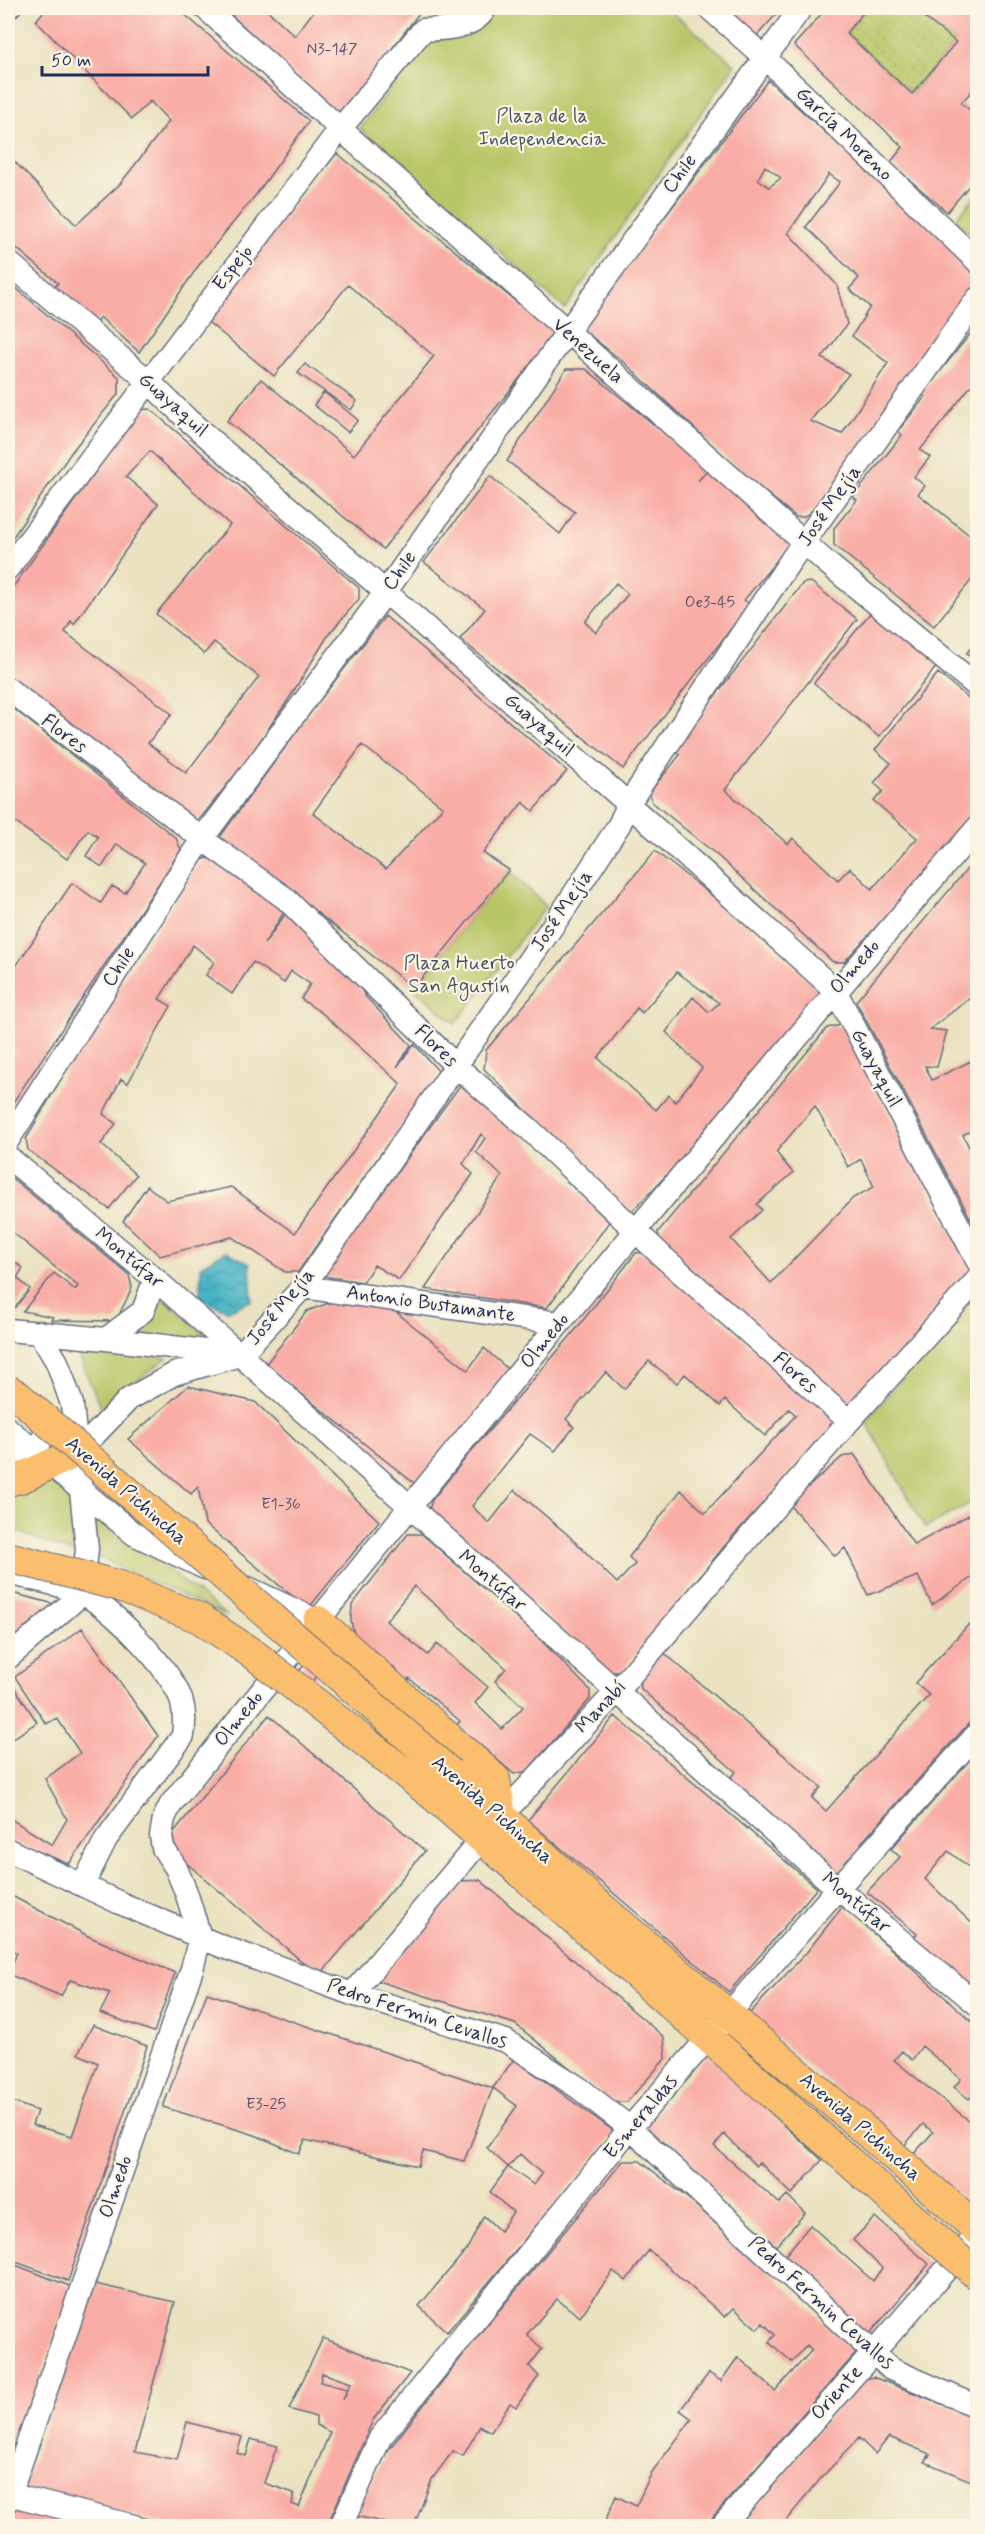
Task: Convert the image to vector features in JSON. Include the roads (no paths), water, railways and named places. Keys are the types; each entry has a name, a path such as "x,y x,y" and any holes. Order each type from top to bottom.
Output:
{"main road":[{"name":"Avenida Pichincha","path":"8,1390 18,1396 442,1785 482,1838 978,2276"},
{"path":"8,1481 42,1458 79,1451"},
{"name":"Avenida Pichincha","path":"8,1557 120,1586 200,1618 442,1785 501,1816 589,1897 845,2113 978,2231"},
{"path":"318,1620 495,1779 501,1816"}],"street":[{"name":"Venezuela","path":"205,8 804,542 978,687"},
{"name":"Espejo","path":"8,568 147,380 340,129 423,30 455,28 482,14 485,8"},
{"name":"García Moreno","path":"709,8 764,57 978,262"},
{"name":"Chile","path":"8,1140 202,839 387,590 567,332 801,8"},
{"name":"Guayaquil","path":"8,262 147,380 187,419 387,590 629,803 835,990 978,1262"},
{"name":"José Mejía","path":"79,1451 129,1399 174,1374 240,1356 303,1287 566,908 619,825 629,803 804,542 978,298"},
{"name":"Flores","path":"8,689 202,839 285,897 456,1066 527,1127 636,1232 849,1421"},
{"name":"Olmedo","path":"8,2496 192,1969 200,1937 179,1874 163,1848 161,1836 164,1818 171,1804 559,1323 835,990 978,827"},
{"name":"Montúfar","path":"8,1156 155,1279 838,1888 978,2005"},
{"path":"106,1339 142,1311 155,1279"},
{"name":"Manabí","path":"352,1994 501,1816 617,1691 849,1421 978,1279"},
{"name":"Antonio Bustamante","path":"303,1287 559,1323"},
{"path":"8,1330 106,1339 240,1356"},
{"path":"8,1658 82,1594 87,1549 79,1451 72,1404 57,1362 39,1332"},
{"path":"42,1458 59,1419 63,1394 61,1376"},
{"path":"8,1429 134,1534 318,1620"},
{"path":"8,1460 42,1458"},
{"path":"8,1574 82,1594 122,1624 156,1659 178,1693 186,1717 183,1736 106,1839 83,1886"},
{"name":"Esmeraldas","path":"341,2526 380,2438 630,2128 838,1888 978,1733"},
{"name":"Pedro Fermin Cevallos","path":"8,1850 83,1886 200,1937 352,1994 506,2040 579,2088 630,2128 891,2369 978,2407"},
{"path":"158,1919 169,1915 175,1907 179,1874"},
{"name":"Oriente","path":"722,2526 978,2231"},
{"path":"8,2496 134,2526"}],"water":[{"path":"226,1251 250,1264 252,1300 228,1311 200,1299 201,1266"}],"park label":[{"name":"Plaza de la Independencia","path":"542,128"},
{"name":"Plaza Huerto San Agustín","path":"459,974"}]}
